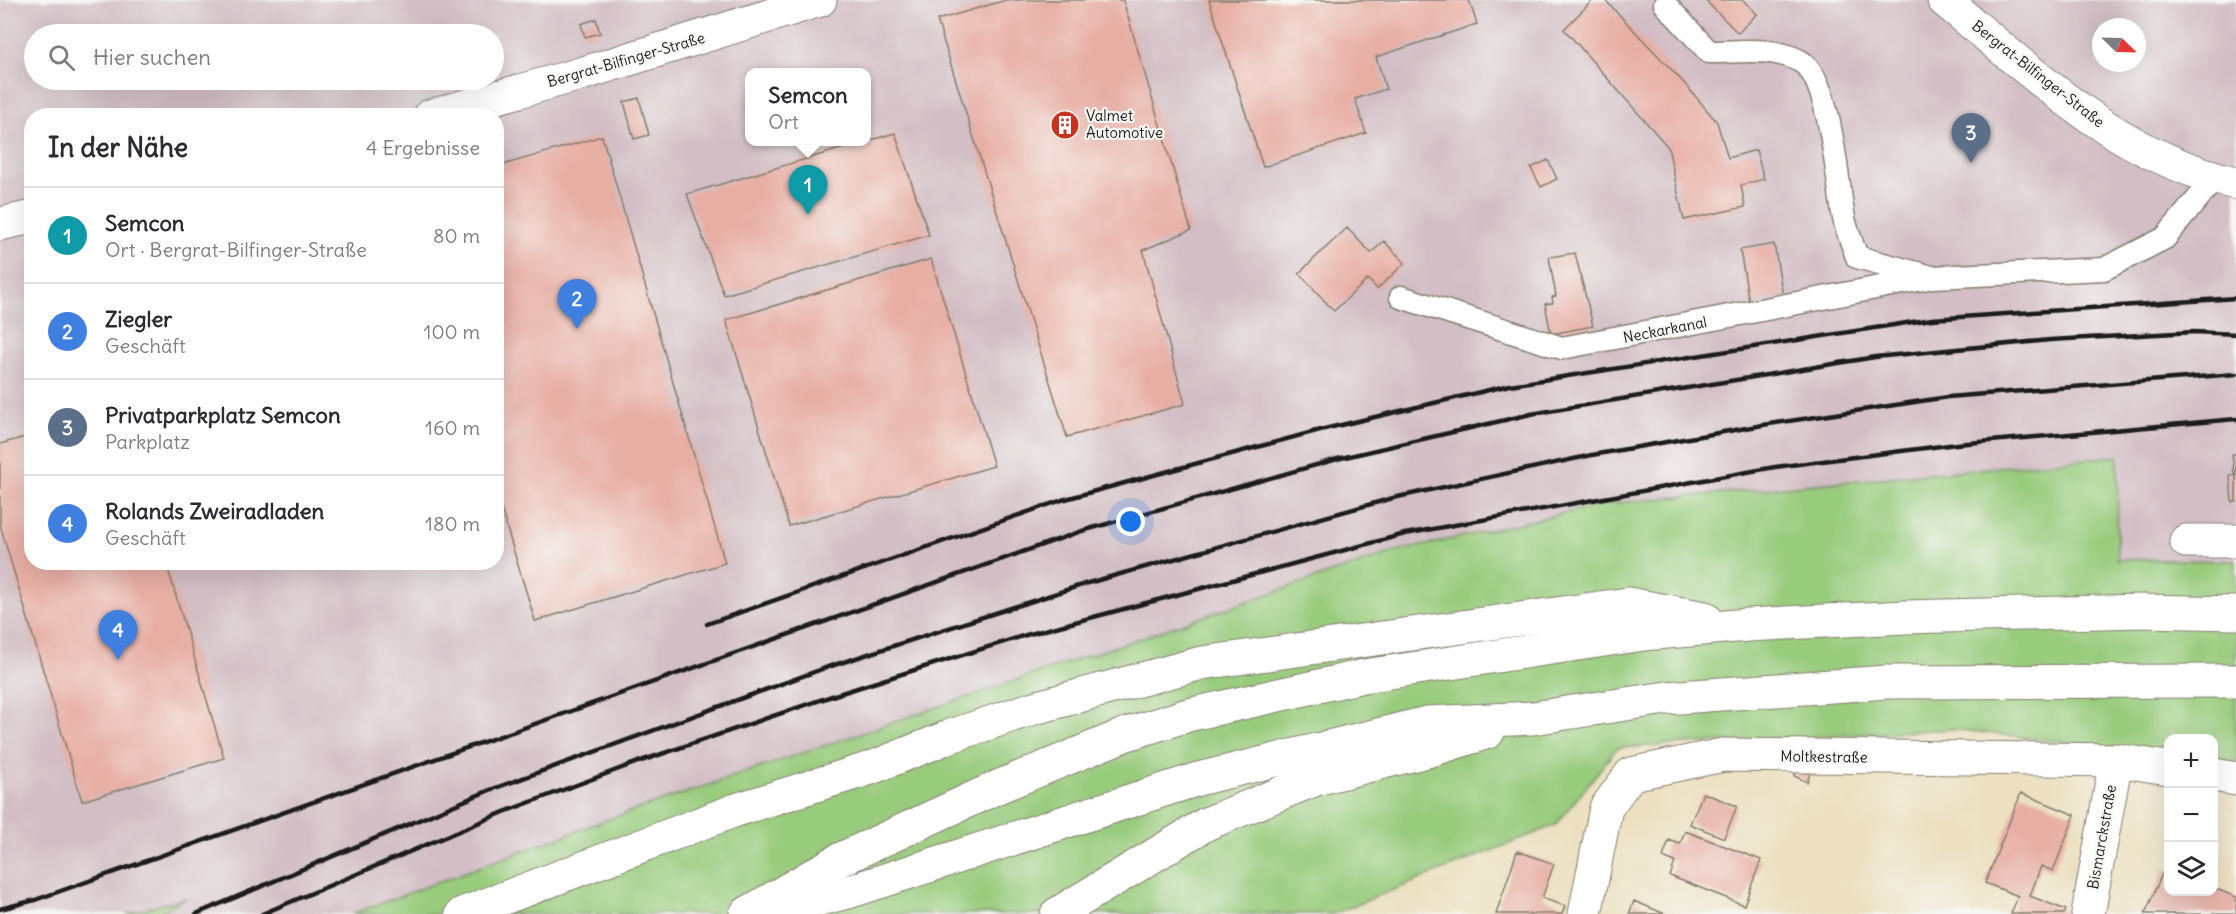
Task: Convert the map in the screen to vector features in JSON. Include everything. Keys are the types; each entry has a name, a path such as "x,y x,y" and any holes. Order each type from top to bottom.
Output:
{"main road":[{"name":"Bergrat-Bilfinger-Straße","path":"459,108 584,73 820,0"},
{"name":"Bergrat-Bilfinger-Straße","path":"1944,0 2084,114 2146,152 2225,181"},
{"path":"0,224 24,219"},
{"path":"2186,541 2236,541"},
{"path":"462,914 736,810 871,768 962,732 1034,708 1202,663 1628,604 1748,625"},
{"path":"746,914 839,860 1000,786 1124,735 1188,715 1364,676 1644,634 1748,625 1976,615 2140,611 2236,613"},
{"path":"761,914 848,892 1198,779 1427,723 1533,718 1666,698 1887,682 2236,681"},
{"path":"1057,914 1206,824 1283,792 1316,779 1431,750 1533,718"},
{"name":"Moltkestraße","path":"1585,914 1606,808 1631,774 1723,755 2116,760 2164,767"},
{"name":"Bismarckstraße","path":"2088,914 2116,760"},
{"path":"2218,776 2236,779"}],"lane":[{"name":"Neckarkanal","path":"1665,4 1709,52 1774,51 1802,61 1816,77 1833,142 1843,216 1857,257 1933,277"},
{"name":"Neckarkanal","path":"1401,297 1562,348 1933,277 2104,269 2165,238 2225,181"}],"shaded area":[{"path":"0,0 2236,0 2236,561 2117,559 2118,456 609,819 352,914 157,914 182,899 126,914 0,914"}],"green space":[{"path":"2118,456 2117,559 2236,561 2236,762 2218,760 2218,734 2164,734 2164,754 1952,729 1617,748 1556,825 1333,914 352,914 609,819 1387,554 1604,504"},
{"path":"186,898 157,914 126,914"}],"building":[{"name":"Valmet Automotive","path":"1006,0 1123,0 1191,230 1143,250 1185,404 1067,437 937,20"},
{"path":"1209,0 1469,0 1477,24 1376,57 1386,89 1355,99 1366,133 1263,167"},
{"path":"1593,0 1605,0 1685,84 1717,122 1728,158 1756,150 1764,179 1741,185 1745,207 1684,220 1668,147 1564,29"},
{"path":"1705,0 1743,0 1757,14 1738,33"},
{"path":"596,19 600,33 585,37 581,24"},
{"path":"639,98 649,135 634,139 624,102"},
{"path":"895,133 929,235 724,295 687,194 851,146 871,146 871,140"},
{"path":"602,136 725,563 535,621 504,518 504,165"},
{"path":"1548,160 1557,179 1541,187 1531,168"},
{"path":"1347,228 1371,253 1384,241 1405,263 1377,289 1368,279 1334,311 1299,273"},
{"path":"1774,244 1783,296 1749,302 1740,250"},
{"path":"1575,253 1593,326 1551,334 1545,304 1553,303 1552,297 1556,296 1549,257"},
{"path":"931,259 994,466 789,526 726,320"},
{"path":"24,437 24,570 168,570 224,758 82,801 0,525 0,444"},
{"path":"2232,454 2236,454 2236,475 2234,475"},
{"path":"2236,475 2236,502 2232,502 2230,476"},
{"path":"1798,768 1810,774 1807,782 1794,776"},
{"path":"1703,793 1737,806 1724,838 1690,824"},
{"path":"2021,793 2075,815 2053,871 2041,866 2030,896 2066,910 2064,914 2011,914 2018,896 1985,883"},
{"path":"1685,831 1761,860 1744,905 1670,876 1675,862 1663,857 1669,840 1680,844"},
{"path":"1517,851 1554,864 1542,898 1565,906 1562,914 1496,914"},
{"path":"2164,869 2164,896 2218,896 2218,890 2236,897 2236,914 2145,914"},
{"path":"1634,901 1665,914 1629,914"}],"railway":[{"path":"707,624 1062,500 1320,430 1510,385 1932,319 2236,298"},
{"path":"0,909 35,900 1082,531 1341,458 1531,414 1875,357 2050,340 2194,332 2236,334"},
{"path":"196,914 490,790 825,668 1088,583 1393,498 1592,455 1769,424 1948,397 2236,374"},
{"path":"262,914 504,812 638,762 835,695 1026,635 1405,534 1775,467 1957,444 2236,419"}],"place":[{"name":"Valmet Automotive","path":"1065,125"},
{"name":"Privatparkplatz Semcon","path":"1971,163"},
{"name":"Semcon","path":"808,215"},
{"name":"Ziegler","path":"577,329"},
{"name":"Rolands Zweiradladen","path":"118,660"}]}
